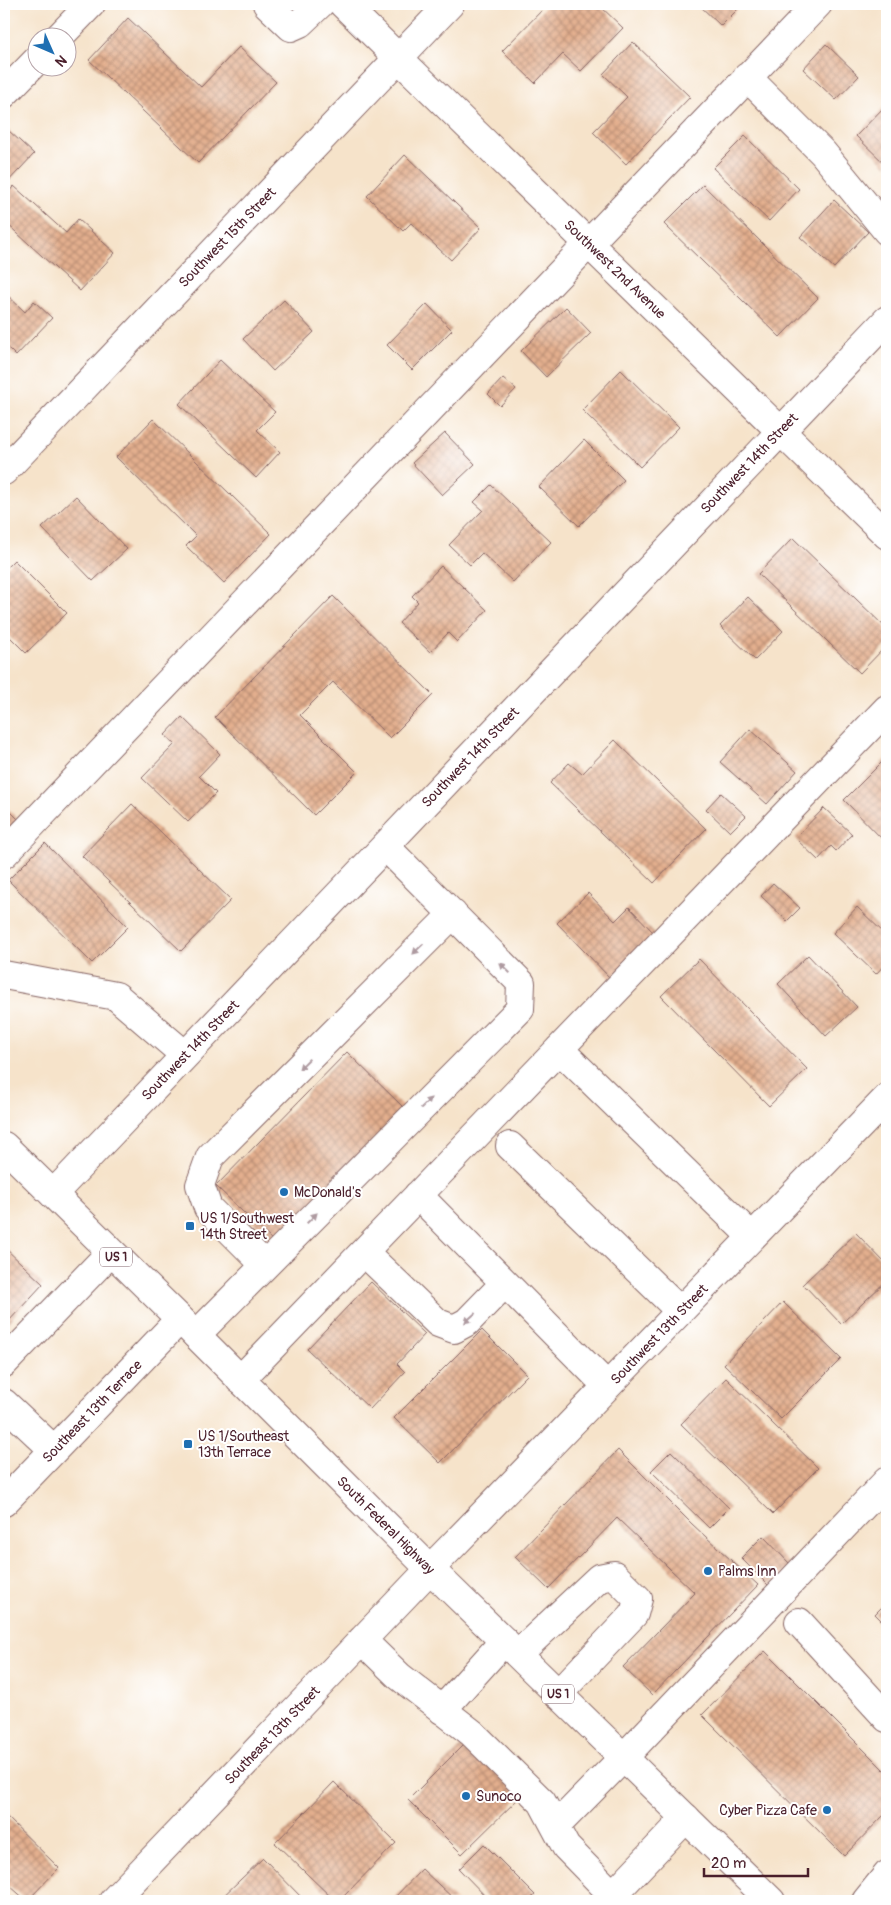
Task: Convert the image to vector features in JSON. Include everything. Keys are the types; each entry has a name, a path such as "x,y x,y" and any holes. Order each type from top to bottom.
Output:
{"street":[{"path":"68,28 91,4"},
{"path":"267,4 291,27 300,23 320,4"},
{"name":"Southwest 2nd Avenue","path":"343,4 887,535"},
{"name":"Southwest 15th Street","path":"4,471 450,4"},
{"path":"4,854 818,4"},
{"path":"4,94 28,69"},
{"path":"748,77 823,153 887,231"},
{"name":"Southwest 14th Street","path":"53,1194 887,320"},
{"path":"240,1380 887,709"},
{"name":"Southeast 13th Terrace","path":"4,1502 54,1450 188,1327 265,1265 520,1009 521,983 385,846"},
{"path":"265,1265 208,1208 200,1185 210,1157 453,914"},
{"path":"4,974 116,996 185,1055"},
{"path":"559,1050 752,1237"},
{"name":"Southwest 13th Street","path":"430,1569 887,1098"},
{"path":"510,1146 680,1312"},
{"name":"South Federal Highway","path":"7,1155 53,1194 430,1569 771,1901"},
{"path":"418,1195 607,1386"},
{"path":"4,1363 111,1252"},
{"path":"364,1252 438,1323 454,1329 467,1322 505,1283"},
{"path":"4,1403 54,1450"},
{"path":"556,1826 887,1481"},
{"name":"Southeast 13th Street","path":"114,1901 430,1569"},
{"path":"442,1710 511,1648 599,1578 614,1575 638,1599 634,1614 558,1694"},
{"path":"799,1622 887,1718"},
{"path":"362,1640 400,1676 472,1733 542,1802 566,1847 610,1898 686,1818"},
{"path":"866,1901 887,1875"}],"building":[{"path":"548,4 598,4 623,28 581,71 563,54 535,83 502,51"},
{"path":"698,4 743,4 721,26"},
{"path":"128,18 201,87 239,47 276,82 198,163 89,60"},
{"path":"633,42 690,97 626,164 593,132 627,97 603,74"},
{"path":"826,44 859,76 836,100 803,69"},
{"path":"887,104 887,166 856,136"},
{"path":"8,130 34,154 4,186 4,135"},
{"path":"745,136 799,189 769,221 713,168"},
{"path":"405,155 481,228 451,260 411,223 403,231 367,196"},
{"path":"703,185 818,298 780,337 664,224"},
{"path":"14,186 66,233 78,219 115,253 80,291 4,221 4,197"},
{"path":"834,200 868,232 834,268 800,237"},
{"path":"4,292 25,312 34,301 52,318 16,356 4,344"},
{"path":"284,300 314,332 273,371 243,339"},
{"path":"427,304 452,330 412,370 387,345"},
{"path":"566,307 591,333 546,377 521,351"},
{"path":"220,360 275,412 257,430 280,452 256,478 179,404"},
{"path":"621,370 679,427 640,467 582,410"},
{"path":"503,378 516,389 500,406 488,394"},
{"path":"153,419 271,534 224,583 186,546 196,536 116,457"},
{"path":"445,433 475,464 442,495 412,463"},
{"path":"584,440 624,480 579,526 539,487"},
{"path":"491,485 551,542 513,582 482,553 470,565 449,545 483,510 474,502"},
{"path":"76,496 127,549 93,581 42,528"},
{"path":"793,538 887,629 887,645 860,673 758,574"},
{"path":"14,560 67,613 26,653 4,631 4,570"},
{"path":"441,566 487,610 457,642 448,633 430,652 399,623 418,602 412,596"},
{"path":"333,596 433,695 390,738 333,682 300,715 357,772 314,815 215,717"},
{"path":"748,597 783,631 755,660 720,626"},
{"path":"182,717 220,754 199,776 216,793 188,822 142,778 175,744 165,735"},
{"path":"750,729 797,771 767,804 720,762"},
{"path":"615,740 706,829 654,883 550,783 569,763 582,774"},
{"path":"887,757 887,844 844,800"},
{"path":"721,793 746,816 730,832 706,809"},
{"path":"132,804 231,900 181,951 82,856"},
{"path":"4,805 20,821 4,838"},
{"path":"824,808 852,834 836,851 831,846 818,860 795,838"},
{"path":"45,843 128,927 92,963 8,880"},
{"path":"773,883 800,908 787,921 761,896"},
{"path":"588,893 615,921 629,907 656,935 611,979 557,923"},
{"path":"857,907 887,936 887,962 876,974 833,933"},
{"path":"808,955 857,1007 826,1036 778,984"},
{"path":"699,959 807,1069 769,1106 661,996"},
{"path":"347,1052 405,1109 274,1242 216,1186"},
{"path":"856,1233 887,1265 887,1280 841,1324 803,1284"},
{"path":"4,1247 43,1284 8,1322 4,1318"},
{"path":"371,1282 425,1334 397,1364 405,1372 370,1409 307,1349"},
{"path":"783,1302 841,1359 781,1419 724,1364"},
{"path":"482,1330 527,1375 440,1463 394,1418"},
{"path":"726,1378 818,1468 773,1514 681,1424"},
{"name":"Palms Inn","path":"618,1450 692,1524 758,1585 652,1695 623,1667 695,1593 617,1518 548,1589 515,1557"},
{"name":"Palms Inn","path":"671,1451 729,1508 709,1528 651,1471"},
{"name":"Palms Inn","path":"763,1536 791,1565 769,1586 741,1558"},
{"path":"887,1602 887,1626 875,1614"},
{"path":"765,1651 887,1773 887,1812 844,1856 702,1715"},
{"name":"Sunoco","path":"470,1738 524,1793 462,1854 408,1800"},
{"path":"334,1782 396,1843 339,1901 335,1901 275,1843"},
{"path":"4,1814 59,1868 27,1901 10,1886 4,1893"},
{"path":"484,1844 535,1895 528,1901 490,1901 459,1869"},
{"path":"263,1858 305,1901 218,1901"},
{"path":"422,1869 456,1901 391,1901"}],"place":[{"name":"McDonald's","path":"284,1192"},
{"name":"US 1/Southwest 14th Street","path":"190,1226"},
{"name":"US 1/Southeast 13th Terrace","path":"188,1444"},
{"name":"Palms Inn","path":"708,1571"},
{"name":"Sunoco","path":"466,1796"},
{"name":"Cyber Pizza Cafe","path":"827,1810"}]}
